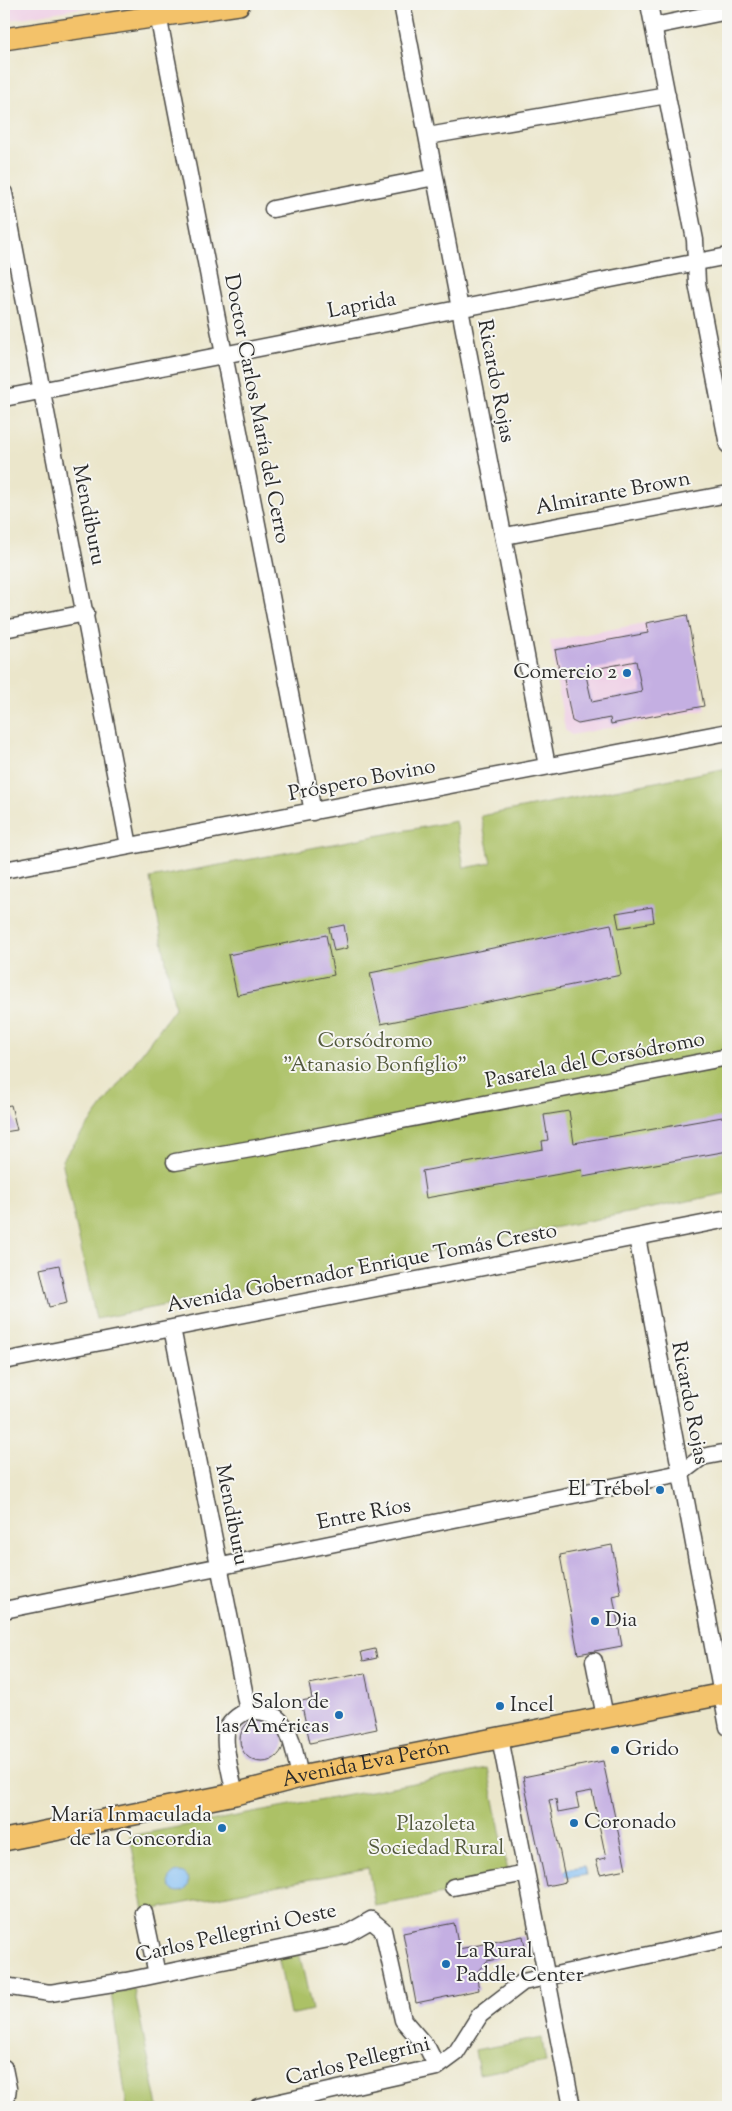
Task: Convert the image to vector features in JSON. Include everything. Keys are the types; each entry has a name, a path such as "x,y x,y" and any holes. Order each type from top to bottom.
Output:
{"main road":[{"path":"4,39 238,4"},
{"name":"Avenida Eva Perón","path":"4,1840 235,1794 300,1777 725,1694"}],"street":[{"name":"Ricardo Rojas","path":"402,4 459,308 505,536 547,766"},
{"path":"649,4 695,240 697,283 728,445"},
{"path":"654,26 728,11"},
{"name":"Doctor Carlos María del Cerro","path":"158,15 312,812"},
{"path":"428,136 667,94"},
{"path":"273,209 435,177"},
{"name":"Mendiburu","path":"4,193 86,613 129,846"},
{"name":"Laprida","path":"4,398 728,256"},
{"name":"Almirante Brown","path":"505,536 728,494"},
{"path":"4,629 86,613"},
{"name":"Próspero Bovino","path":"4,870 728,732"},
{"name":"Pasarela del Corsódromo","path":"175,1162 257,1148 728,1057"},
{"name":"Avenida Gobernador Enrique Tomás Cresto","path":"4,1361 728,1219"},
{"name":"Ricardo Rojas","path":"637,1237 725,1694 728,1727"},
{"name":"Mendiburu","path":"172,1328 248,1711"},
{"name":"Entre Ríos","path":"4,1610 681,1473 702,1457 728,1452"},
{"path":"594,1661 605,1717"},
{"path":"235,1794 226,1748 227,1729 239,1715 248,1711 266,1711 278,1717 289,1733 300,1777"},
{"path":"500,1738 572,2107"},
{"path":"454,1887 526,1873"},
{"path":"144,1913 157,1974"},
{"name":"Carlos Pellegrini Oeste","path":"4,1986 50,1993 157,1974 343,1936 370,1920 383,1930 403,2020 428,2049 436,2068"},
{"name":"Carlos Pellegrini","path":"258,2107 313,2102 436,2068 456,2053 480,2015 523,1982 728,1938"},
{"path":"4,2068 8,2088 5,2107"}],"shaded area":[{"path":"4,4 105,4 4,21"},
{"name":"Comercio 2","path":"687,615 705,710 571,735 565,730 550,641"}],"green space":[{"name":"Corsódromo \"Atanasio Bonfiglio\"","path":"728,768 728,1193 96,1319 62,1160 175,1008 150,878 456,821 464,868 491,863 481,816"},
{"name":"Plazoleta Sociedad Rural","path":"488,1769 510,1882 375,1906 368,1868 144,1911 130,1836"},
{"path":"299,1952 312,2010 290,2015 278,1956"},
{"path":"134,1989 158,2107 127,2107 111,1993"},
{"path":"542,2038 546,2062 479,2074 475,2050"}],"water":[{"path":"584,1866 586,1875 568,1878 563,1873 567,1869"},
{"path":"179,1872 186,1875 189,1882 186,1889 179,1892 172,1889 169,1882 172,1875"}],"building":[{"name":"Comercio 2","path":"687,615 704,706 611,724 610,718 578,724 572,721 563,674 560,675 555,650 648,633 646,623","holes":["636,661 642,692 592,702 585,671"]},
{"path":"652,907 654,922 619,928 616,913"},
{"path":"611,924 621,975 381,1024 370,973"},
{"path":"344,925 348,948 334,951 329,928"},
{"path":"326,935 334,975 237,995 228,955"},
{"path":"11,1105 17,1130 4,1132 4,1106"},
{"path":"569,1111 574,1143 728,1116 728,1151 583,1177 582,1170 426,1198 422,1171 543,1149 542,1141 548,1140 544,1115"},
{"path":"59,1265 67,1303 49,1307 40,1269"},
{"name":"Dia","path":"612,1545 621,1594 613,1596 622,1646 578,1654 560,1555"},
{"path":"375,1649 377,1658 363,1661 361,1652"},
{"name":"Salon de las Américas","path":"365,1673 377,1729 310,1743 301,1701 312,1699 309,1684"},
{"path":"266,1718 278,1724 283,1731 283,1749 278,1756 271,1761 258,1762 250,1759 243,1752 240,1736 243,1728 250,1721"},
{"path":"603,1761 626,1869 600,1874 596,1860 606,1858 592,1791 576,1794 579,1808 558,1812 556,1799 549,1800 566,1882 546,1886 523,1777"},
{"name":"La Rural Paddle Center","path":"454,1923 459,1949 523,1936 526,1953 487,1961 476,1973 479,1990 416,2003 403,1933"}],"place":[{"name":"Comercio 2","path":"627,673"},
{"name":"El Trébol","path":"660,1490"},
{"name":"Dia","path":"595,1621"},
{"name":"Incel","path":"500,1706"},
{"name":"Salon de las Américas","path":"339,1715"},
{"name":"Grido","path":"615,1750"},
{"name":"Coronado","path":"574,1823"},
{"name":"Maria Inmaculada de la Concordia","path":"222,1828"},
{"name":"La Rural Paddle Center","path":"446,1964"}]}
